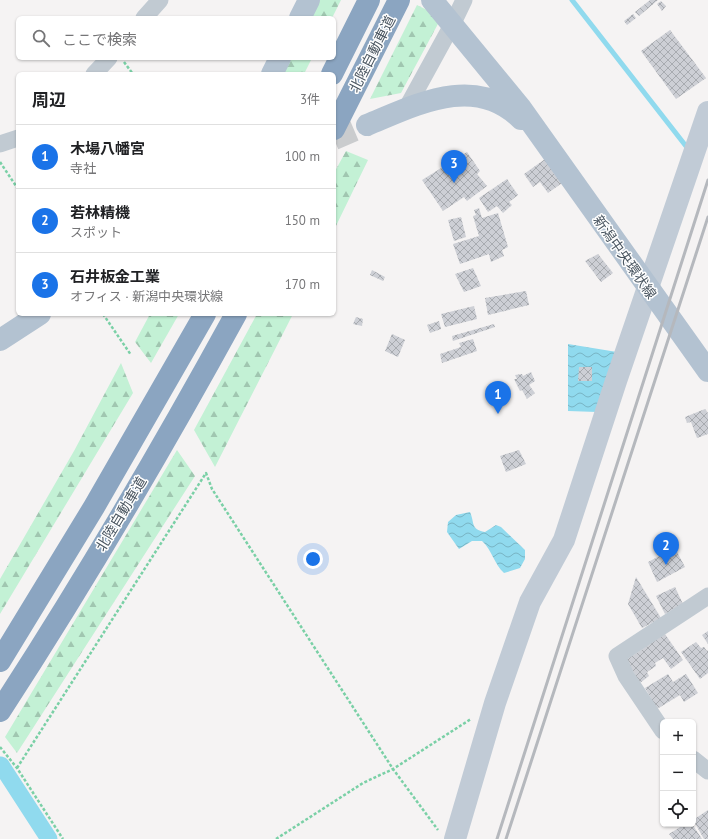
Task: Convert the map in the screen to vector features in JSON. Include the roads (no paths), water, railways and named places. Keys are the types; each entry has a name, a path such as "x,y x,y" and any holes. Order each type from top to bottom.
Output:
{"highway":[{"name":"北陸自動車道","path":"333,72 369,0"},
{"name":"北陸自動車道","path":"336,125 399,0"},
{"name":"北陸自動車道","path":"0,661 94,507 204,316"},
{"name":"北陸自動車道","path":"0,711 36,656 117,522 186,404 235,316"}],"main road":[{"path":"301,16 309,0"},
{"name":"新潟中央環状線","path":"432,0 520,107 648,290 708,371"},
{"path":"273,72 279,60"},
{"name":"新潟中央環状線","path":"366,125 436,98 457,95 477,96 497,103 518,116 544,141"},
{"path":"0,340 37,316"}],"street":[{"path":"146,16 160,0"},
{"path":"406,109 464,0"},
{"path":"96,72 106,60"},
{"path":"447,836 530,602 564,540 616,381 708,112"},
{"path":"0,144 16,139"},
{"path":"660,727 626,676 617,656 708,596"},
{"path":"696,761 708,771"}],"water":[{"path":"568,344 617,352 597,412 568,411"},
{"path":"470,512 474,525 477,529 485,532 496,525 501,527 525,550 525,559 520,568 504,573 482,541 472,541 459,549 447,532 448,522 456,515"}],"waterway":[{"path":"572,0 689,150"},
{"path":"1,765 49,839"}],"tunnel":[{"path":"336,138 367,125"}],"railway":[{"path":"497,839 708,180"},
{"path":"506,839 708,217"}],"place":[{"name":"石井板金工業","path":"454,183"},
{"name":"木場八幡宮","path":"498,414"},
{"name":"若林精機","path":"666,565"}]}
